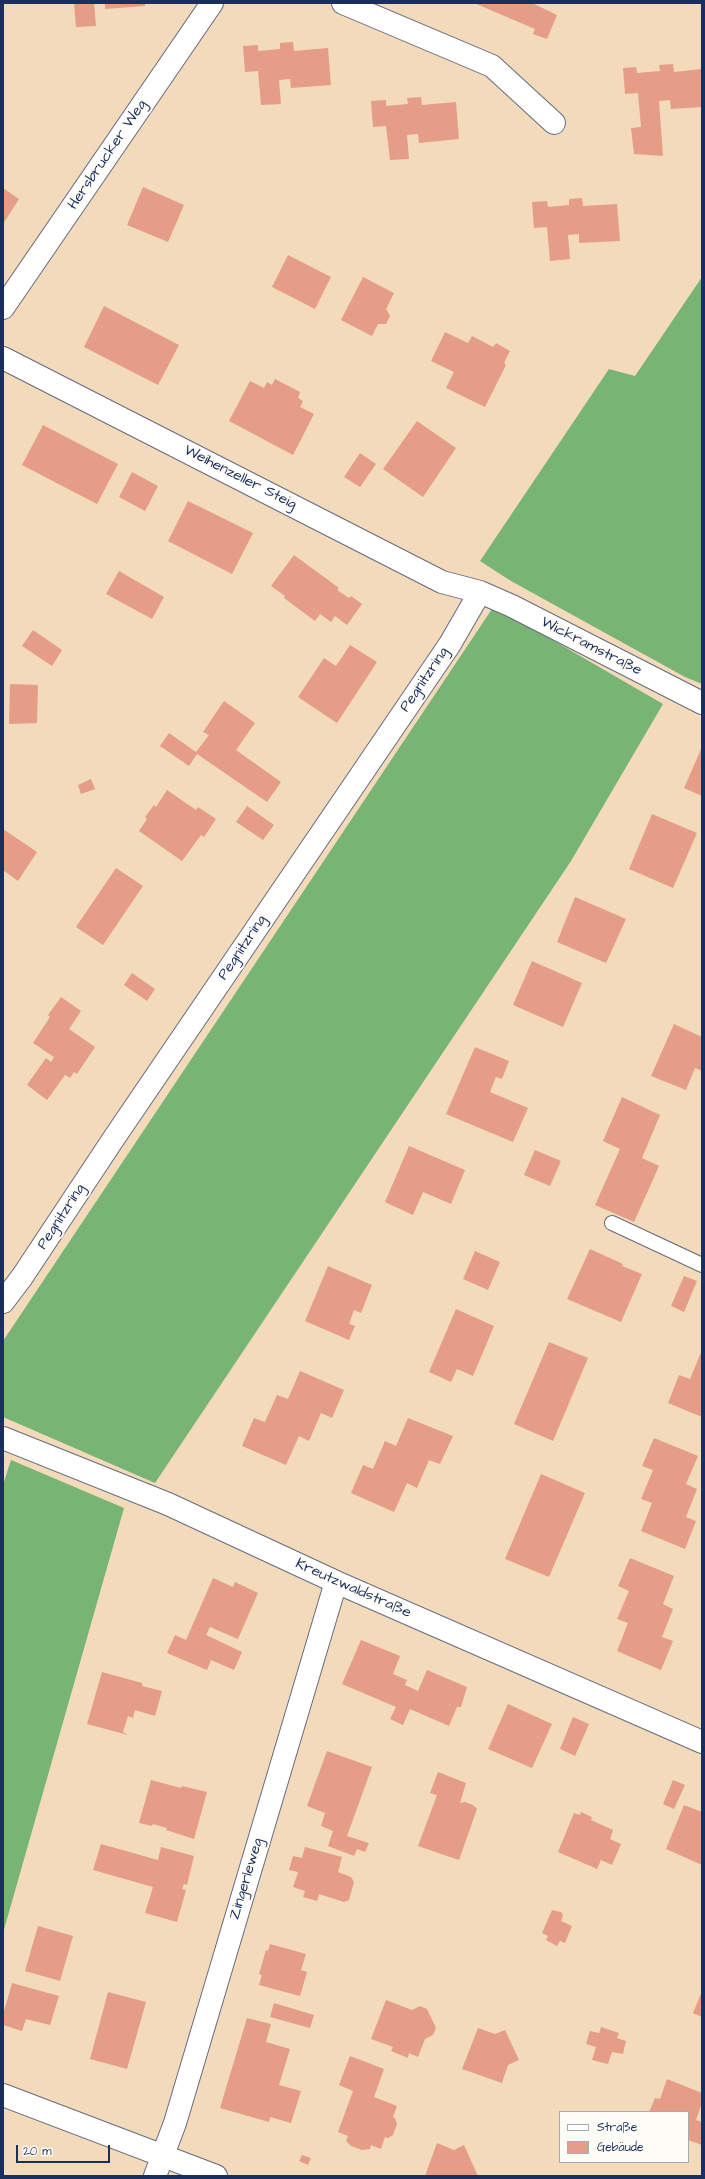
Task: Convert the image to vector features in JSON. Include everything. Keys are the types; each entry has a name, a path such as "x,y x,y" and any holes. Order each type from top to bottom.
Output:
{"street":[{"name":"Hersbrucker Weg","path":"3,308 212,3"},
{"path":"343,3 492,66 554,123"},
{"name":"Weihenzeller Steig","path":"3,358 442,582 480,592"},
{"name":"Wickramstraße","path":"480,592 702,703"},
{"name":"Pegnitzring","path":"3,1302 22,1278 119,1132 450,644 480,592"},
{"name":"Kreutzwaldstraße","path":"3,1438 168,1504 336,1582 702,1742"},
{"name":"Zingerleweg","path":"155,2176 175,2122 336,1582"},
{"path":"3,2095 162,2154 216,2176"}],"lane":[{"path":"612,1223 702,1265"}],"green space":[{"path":"702,277 702,684 685,677 511,581 480,561 609,369 635,376"},
{"path":"494,606 663,704 571,861 155,1483 3,1417 3,1341"},
{"path":"11,1460 124,1508 3,1933 3,1485"}],"building":[{"path":"74,3 94,3 96,26 76,27"},
{"path":"105,3 145,3 145,6 105,9"},
{"path":"474,3 532,3 557,15 547,39 533,34 535,29"},
{"path":"293,42 294,51 328,48 331,85 291,88 290,79 279,80 281,104 261,105 258,71 245,72 243,46 258,45 258,51 280,49 280,43"},
{"path":"673,64 674,72 702,69 702,107 671,109 670,100 659,101 663,156 634,154 631,128 641,127 638,93 625,94 623,68 636,67 637,73 660,71 659,65"},
{"path":"421,97 422,105 456,102 459,139 419,143 418,134 407,135 409,159 390,160 386,126 373,127 371,101 386,100 386,106 408,104 407,98"},
{"path":"143,187 184,205 168,242 127,225"},
{"path":"3,188 19,199 3,224"},
{"path":"582,198 583,206 617,204 620,241 579,243 579,234 568,235 570,259 550,261 547,227 534,228 532,202 547,201 548,207 569,205 569,199"},
{"path":"288,255 331,277 315,309 272,287"},
{"path":"363,277 394,293 386,309 390,316 386,324 378,324 372,336 341,320"},
{"path":"104,306 179,345 158,385 84,347"},
{"path":"445,332 468,343 472,336 493,347 496,343 510,351 504,363 506,365 485,407 446,388 454,372 431,361"},
{"path":"275,379 300,392 298,398 303,401 300,407 314,414 293,455 229,421 250,381 264,388 267,382 272,385"},
{"path":"417,421 456,448 423,497 383,469"},
{"path":"43,425 118,464 97,504 22,465"},
{"path":"360,453 376,464 360,487 344,477"},
{"path":"132,472 158,486 145,511 119,497"},
{"path":"188,501 253,533 232,574 168,541"},
{"path":"294,555 339,588 337,590 349,598 351,596 362,604 347,625 335,616 331,622 320,614 315,621 284,598 285,596 271,586"},
{"path":"119,571 164,597 152,619 106,594"},
{"path":"33,630 62,650 52,666 22,646"},
{"path":"350,645 377,662 337,723 298,697 324,658 336,666"},
{"path":"10,684 38,685 37,723 9,724"},
{"path":"224,701 255,723 236,750 281,782 267,802 197,754 189,766 160,746 169,733 196,752 209,735 203,732"},
{"path":"702,747 702,796 684,788"},
{"path":"91,779 95,789 81,794 78,785"},
{"path":"167,790 196,810 198,807 216,819 204,837 201,835 182,861 139,831 147,819 145,817 154,805 156,807"},
{"path":"247,806 274,825 263,840 236,822"},
{"path":"652,814 697,833 673,888 629,869"},
{"path":"3,829 37,852 18,881 3,870"},
{"path":"116,868 143,886 103,945 76,927"},
{"path":"575,897 626,919 606,963 557,942"},
{"path":"532,961 582,983 563,1027 513,1005"},
{"path":"132,973 155,989 147,1001 124,985"},
{"path":"61,997 81,1011 69,1029 95,1047 77,1074 74,1072 70,1078 65,1075 47,1100 27,1085 46,1058 51,1062 54,1057 33,1043 50,1017 48,1015"},
{"path":"674,1024 702,1037 702,1071 695,1068 686,1090 651,1076"},
{"path":"475,1047 509,1061 502,1079 496,1077 490,1092 528,1108 513,1142 446,1114"},
{"path":"622,1097 660,1115 642,1158 659,1166 634,1222 595,1205 620,1149 603,1141"},
{"path":"409,1146 465,1170 451,1204 423,1192 413,1215 385,1202"},
{"path":"535,1150 561,1161 550,1186 524,1175"},
{"path":"590,1249 623,1264 622,1266 642,1274 621,1322 567,1299"},
{"path":"475,1251 500,1262 488,1290 463,1279"},
{"path":"328,1266 372,1285 361,1313 354,1310 349,1324 355,1326 349,1340 305,1321"},
{"path":"684,1276 697,1281 684,1312 671,1306"},
{"path":"456,1309 494,1326 473,1376 457,1369 451,1382 429,1372"},
{"path":"549,1342 588,1358 553,1441 514,1424"},
{"path":"702,1350 702,1417 668,1403 679,1375 690,1379"},
{"path":"300,1371 344,1390 332,1418 321,1413 309,1441 299,1436 286,1465 242,1446 254,1418 265,1422 277,1395 288,1399"},
{"path":"408,1418 453,1436 440,1464 429,1460 417,1488 407,1483 394,1512 351,1493 363,1465 373,1469 385,1441 396,1446"},
{"path":"654,1438 698,1456 686,1484 697,1489 686,1517 696,1521 685,1549 641,1531 652,1503 641,1499 653,1470 642,1466"},
{"path":"541,1474 585,1493 549,1577 505,1559"},
{"path":"630,1558 674,1576 663,1604 673,1609 662,1637 673,1641 661,1670 617,1651 628,1623 617,1619 629,1591 618,1586"},
{"path":"213,1578 233,1587 235,1582 258,1593 238,1639 210,1627 206,1635 242,1652 234,1670 211,1660 207,1670 167,1653 175,1635 186,1640"},
{"path":"361,1640 400,1656 393,1674 407,1680 405,1685 418,1691 427,1670 467,1687 461,1707 457,1707 449,1726 410,1709 403,1725 390,1719 396,1707 342,1684"},
{"path":"102,1672 142,1683 142,1686 162,1691 155,1716 135,1710 133,1718 128,1716 123,1732 128,1735 87,1724"},
{"path":"508,1704 552,1724 532,1768 488,1749"},
{"path":"573,1717 589,1724 575,1756 560,1749"},
{"path":"327,1751 372,1767 347,1836 369,1843 365,1852 357,1849 354,1856 328,1846 333,1831 321,1826 325,1813 307,1806"},
{"path":"438,1772 466,1783 460,1803 465,1802 473,1805 477,1809 459,1860 418,1846 437,1795 430,1793"},
{"path":"151,1780 181,1788 182,1786 207,1792 194,1839 166,1830 167,1828 153,1824 152,1826 139,1823"},
{"path":"673,1780 685,1785 674,1809 663,1804"},
{"path":"684,1805 702,1812 702,1865 666,1849"},
{"path":"581,1812 592,1817 591,1820 613,1830 610,1839 621,1844 612,1865 601,1860 597,1869 558,1852 574,1813 580,1815"},
{"path":"101,1844 158,1860 161,1847 194,1856 187,1885 184,1884 182,1889 186,1890 177,1922 145,1913 153,1887 93,1870"},
{"path":"305,1847 342,1857 338,1872 351,1877 354,1882 349,1900 344,1902 319,1894 317,1901 303,1897 305,1891 293,1887 298,1872 289,1870 293,1856 302,1858"},
{"path":"552,1910 561,1912 563,1915 561,1921 572,1926 565,1943 560,1941 557,1946 546,1940 548,1936 542,1933"},
{"path":"38,1926 73,1936 60,1981 25,1971"},
{"path":"270,1944 306,1954 301,1970 307,1972 300,1996 259,1985 262,1975 259,1974 266,1950 268,1951"},
{"path":"12,1983 59,1996 50,2025 26,2019 22,2031 3,2025 3,2015"},
{"path":"702,1991 702,2017 693,2013"},
{"path":"108,1992 146,2002 127,2069 90,2059"},
{"path":"386,2000 412,2010 420,2006 427,2009 436,2028 433,2035 425,2039 418,2057 409,2053 408,2058 391,2051 393,2047 371,2039"},
{"path":"274,2003 314,2015 310,2028 270,2017"},
{"path":"247,2018 271,2024 266,2042 290,2049 279,2085 301,2091 291,2123 270,2117 269,2122 220,2108"},
{"path":"601,2027 619,2033 617,2038 626,2041 623,2054 612,2052 608,2064 592,2060 596,2047 586,2044 590,2031 599,2033"},
{"path":"478,2028 495,2034 505,2030 519,2060 508,2065 502,2083 462,2069"},
{"path":"350,2056 384,2069 374,2097 397,2106 393,2117 395,2118 397,2124 393,2135 388,2138 385,2137 381,2149 371,2145 370,2149 362,2150 351,2146 346,2141 348,2136 338,2132 353,2091 339,2085"},
{"path":"667,2079 702,2093 702,2103 696,2120 702,2122 702,2145 689,2140 689,2111 649,2111 655,2098 660,2099"},
{"path":"437,2143 454,2150 464,2145 478,2176 425,2176"},
{"path":"302,2155 311,2158 308,2165 299,2161"}]}
